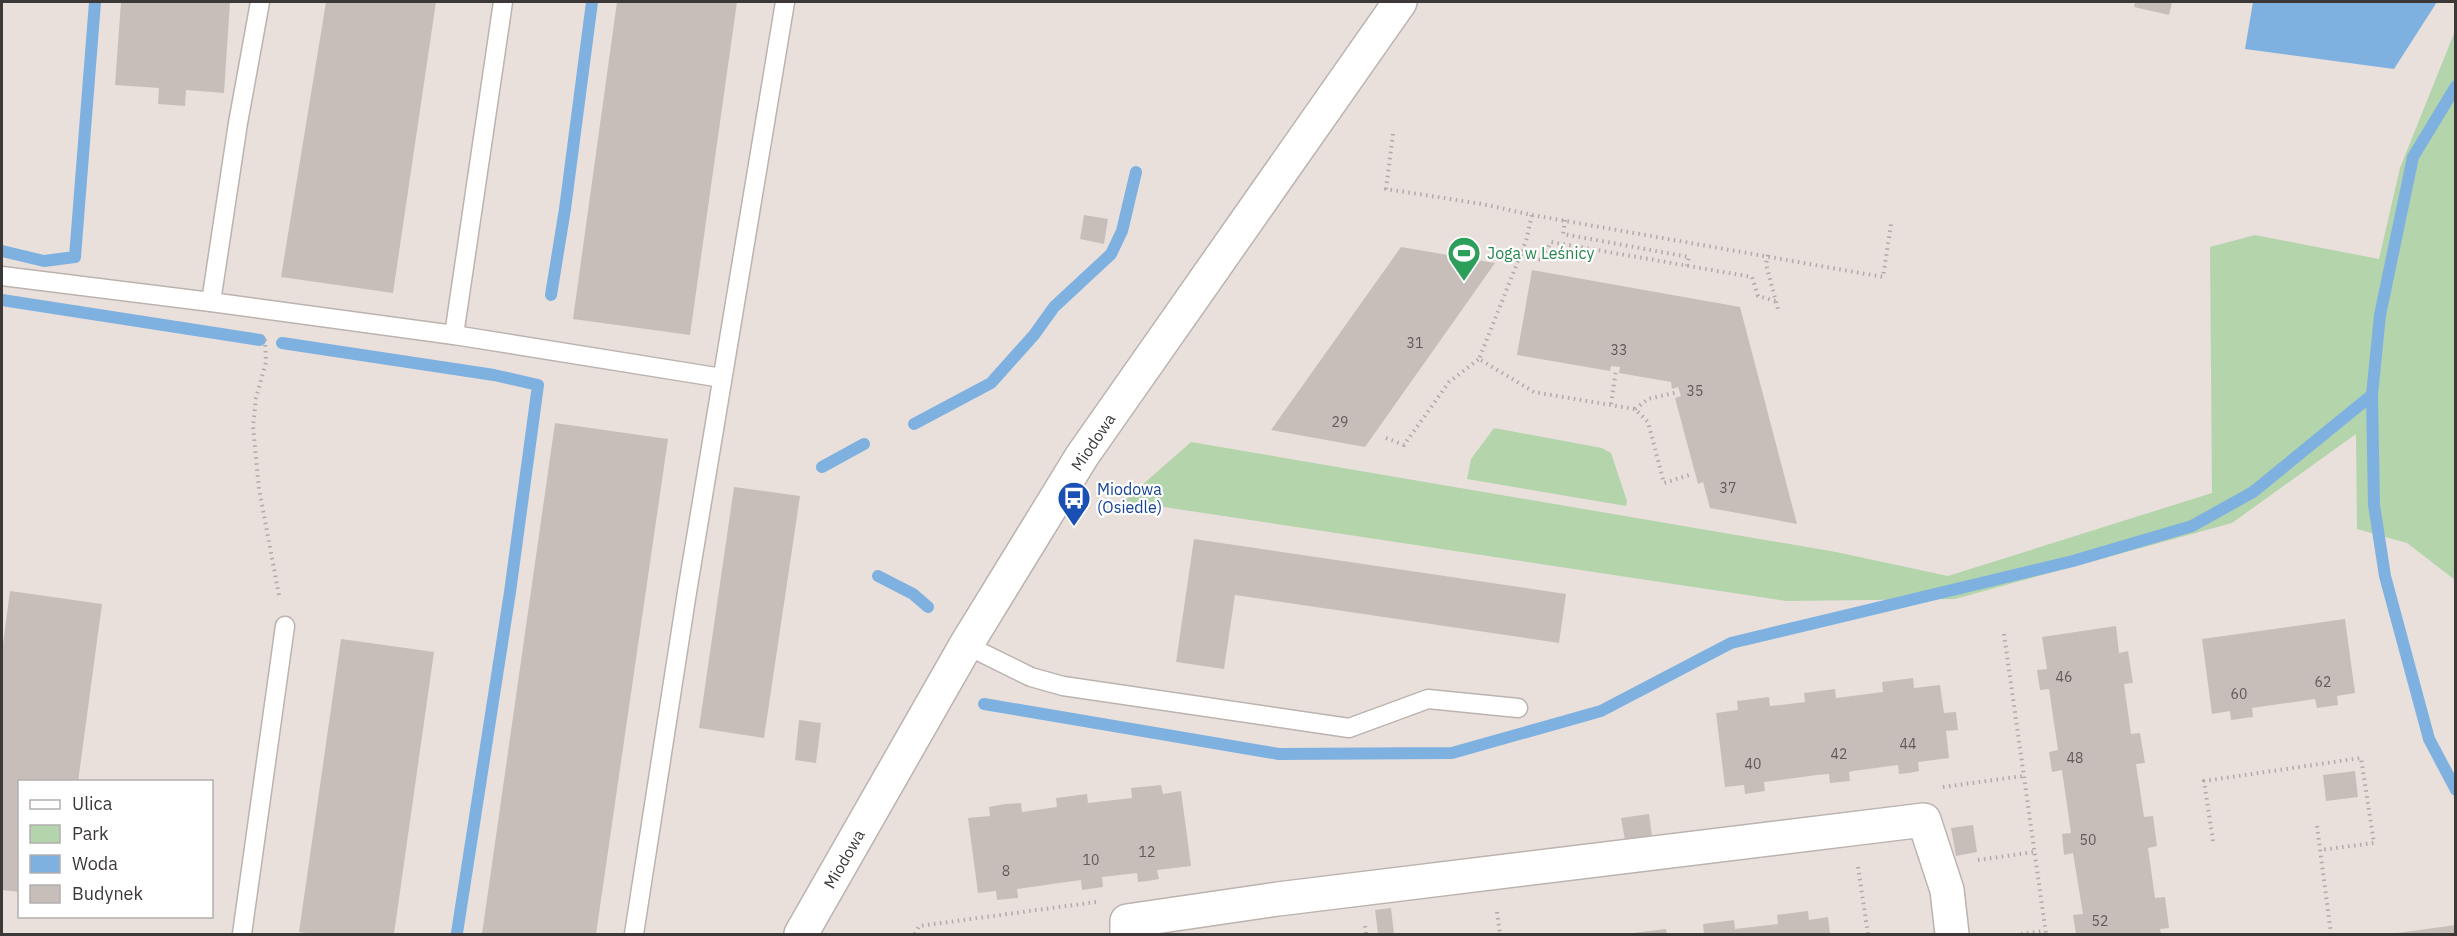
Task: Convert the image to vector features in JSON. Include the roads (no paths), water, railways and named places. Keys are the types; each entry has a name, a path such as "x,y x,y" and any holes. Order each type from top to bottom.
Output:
{"street":[{"name":"Miodowa","path":"801,934 966,645 1082,456 1400,2"},
{"path":"1127,934 1126,921 1278,899 1924,820 1947,890 1952,934"}],"lane":[{"path":"211,302 238,123 260,2"},
{"path":"454,335 502,2"},
{"path":"634,934 722,378 785,2"},
{"path":"2,276 454,335 722,378"},
{"path":"242,934 285,626"},
{"path":"966,645 1031,677 1063,686 1349,728 1428,699 1518,708"}],"water":[{"path":"2253,2 2437,2 2394,69 2245,49"}],"waterway":[{"path":"2,251 44,261 75,257 95,2"},
{"path":"551,295 565,209 592,2"},
{"path":"2456,86 2413,157 2380,315 2372,395 2374,505 2385,576 2429,739 2456,790"},
{"path":"914,424 991,383 1034,335 1054,307 1111,254 1122,231 1136,172"},
{"path":"2,300 260,340"},
{"path":"282,343 494,375 538,385 510,592 457,933"},
{"path":"984,704 1279,754 1452,753 1601,711 1731,643 2073,561 2192,526 2253,492 2372,395"},
{"path":"822,467 864,444"},
{"path":"878,576 913,594 928,607"}],"place":[{"name":"Joga w Leśnicy","path":"1464,282"},
{"name":"Miodowa (Osiedle)","path":"1074,527"}]}
